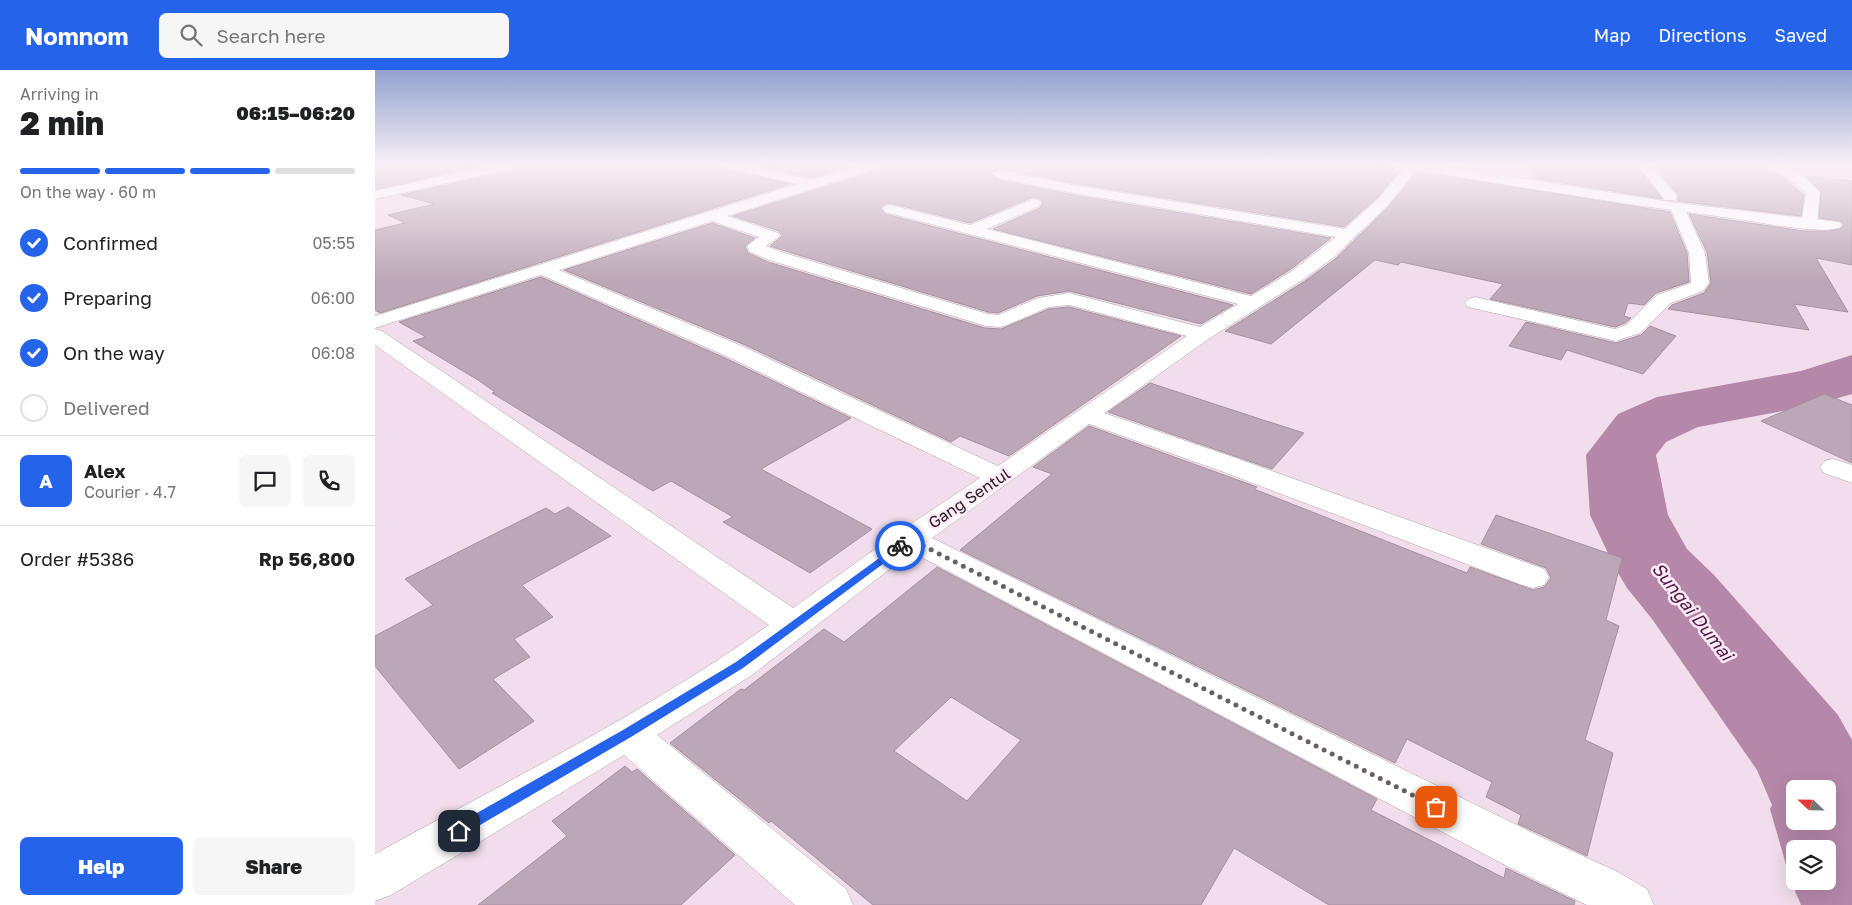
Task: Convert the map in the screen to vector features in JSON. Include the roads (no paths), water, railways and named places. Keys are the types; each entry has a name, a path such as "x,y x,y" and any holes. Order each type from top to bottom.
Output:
{"street":[{"path":"375,322 755,203"},
{"path":"972,230 1034,203"},
{"path":"1159,203 1349,234"},
{"name":"Gang Sentul","path":"375,879 627,734 739,665 910,539 1001,478 1086,415 1203,334 1298,275 1328,253 1382,203"},
{"path":"1475,303 1616,335 1633,329 1664,299 1697,287 1701,282 1697,253 1674,203"},
{"path":"1681,203 1850,227"},
{"path":"1810,222 1812,203"},
{"path":"890,209 1252,302"},
{"path":"713,216 772,236 755,246 775,256 986,320 1000,321 1045,302 1069,299 1203,334"},
{"path":"544,270 734,351 1001,478"},
{"path":"375,335 794,626"},
{"path":"1086,415 1237,468 1533,577"},
{"path":"910,539 1523,851 1601,887 1631,905"},
{"path":"627,734 830,905"}],"waterway":[{"name":"Sungai Dumai","path":"1816,780 1801,747 1683,597 1657,568 1629,515 1621,455 1642,428 1680,411 1814,387 1852,373"},
{"name":"Sungai Dumai","path":"1834,830 1852,882"}]}
